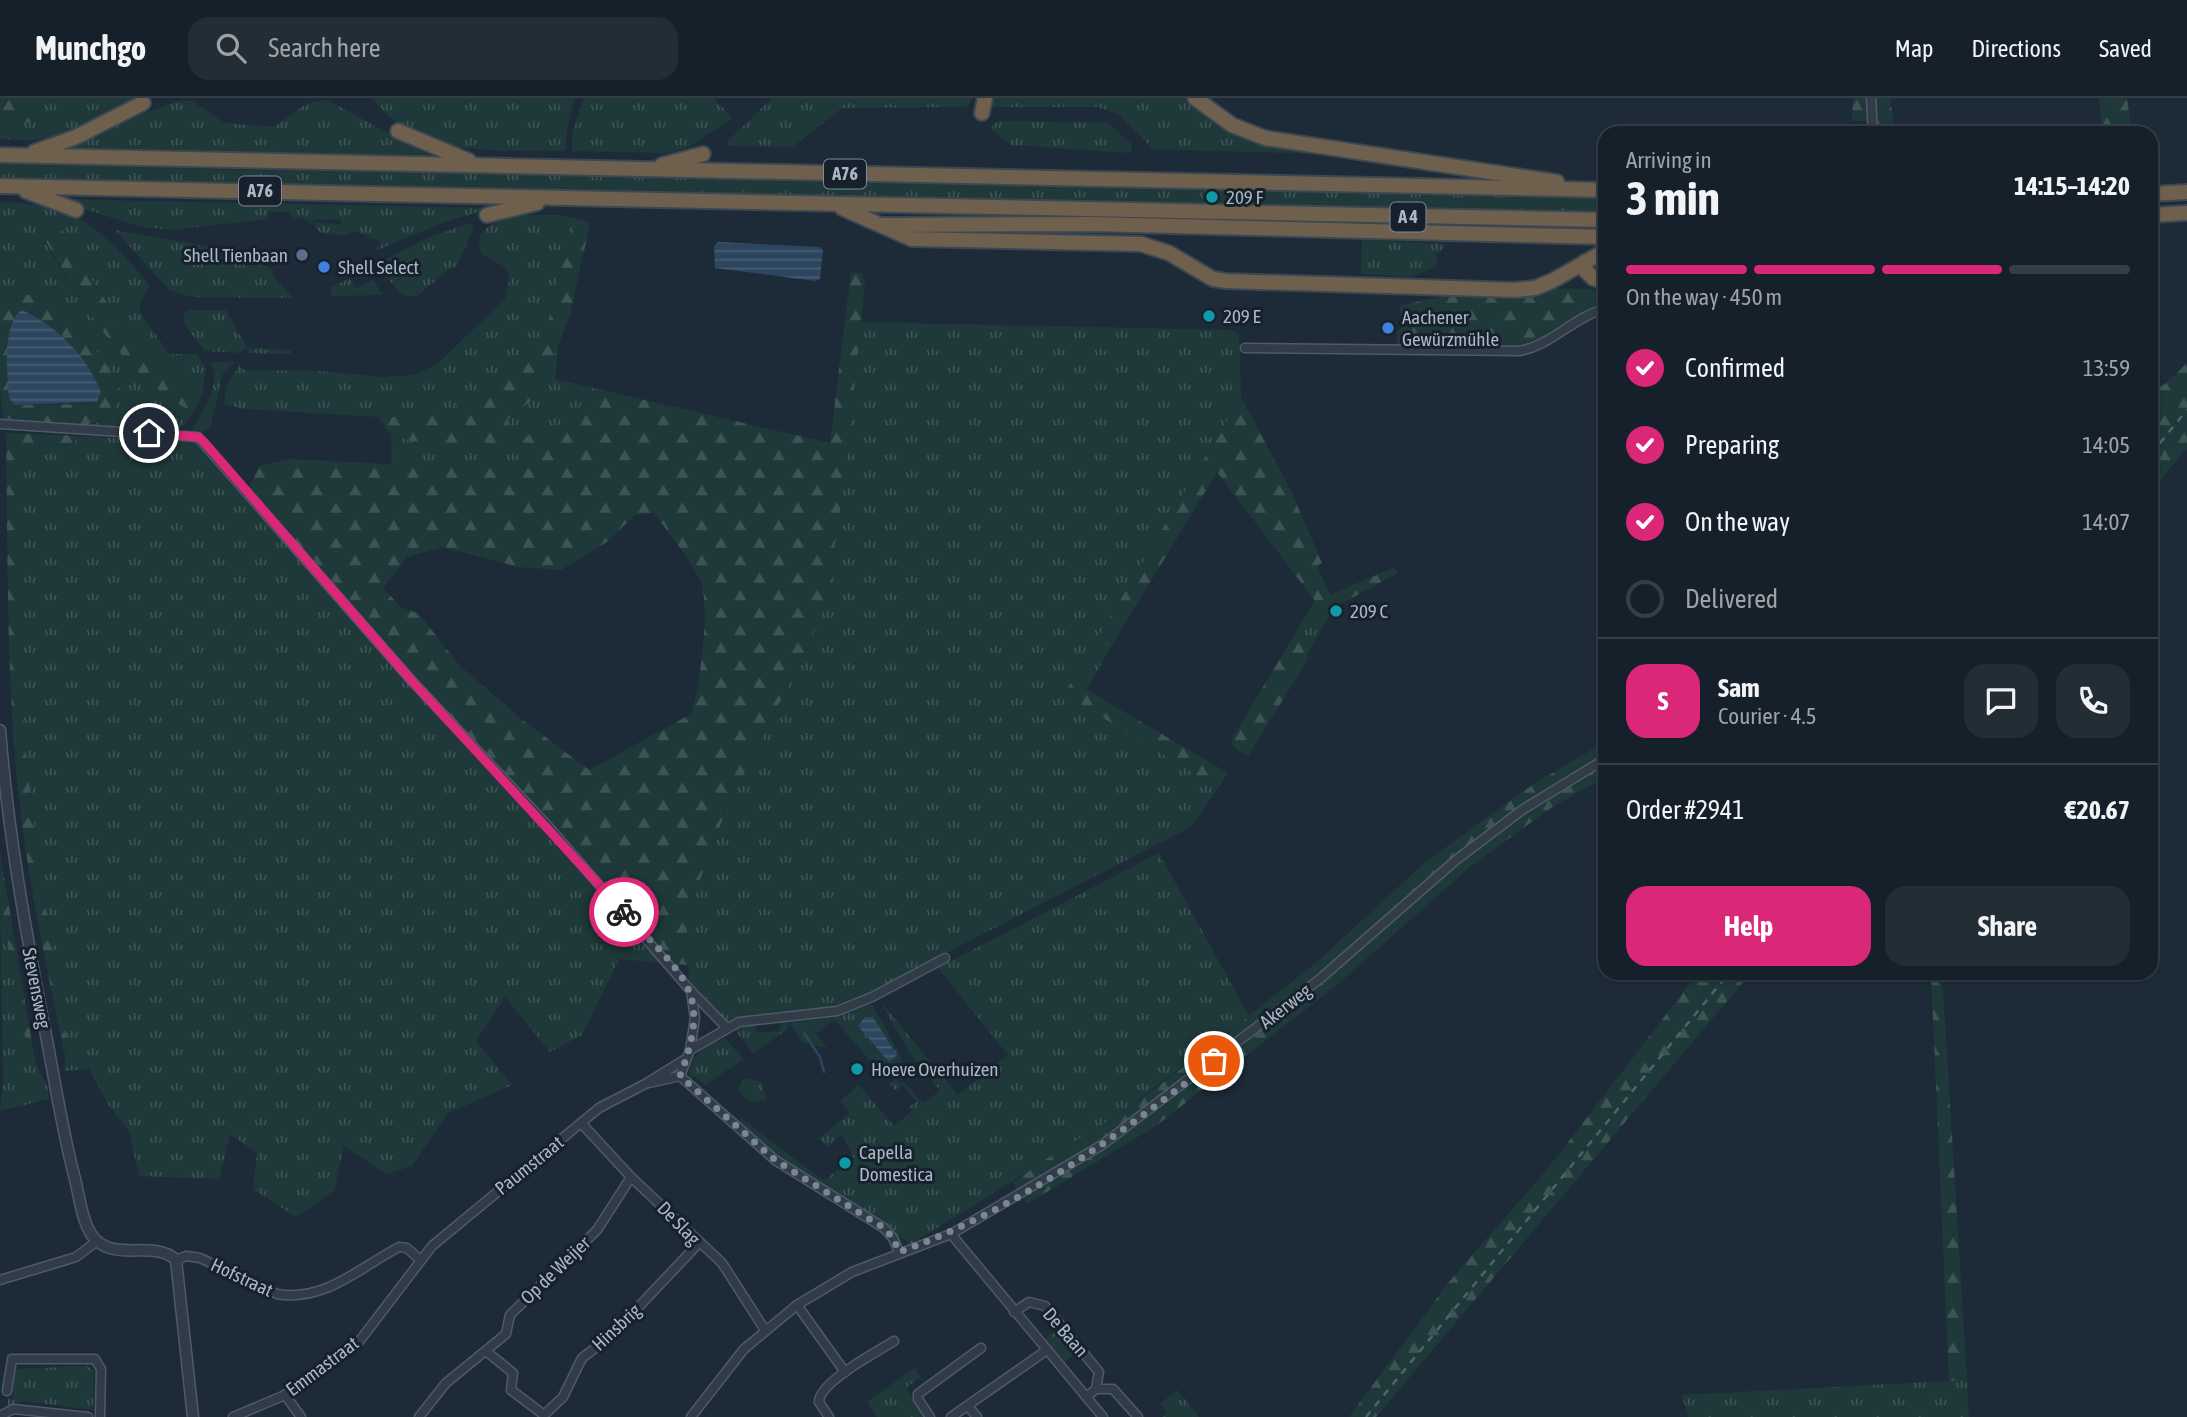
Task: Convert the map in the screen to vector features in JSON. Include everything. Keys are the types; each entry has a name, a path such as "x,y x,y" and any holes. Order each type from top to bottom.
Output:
{"highway":[{"name":"A 4","path":"1195,98 1214,114 1245,132 1290,144 1518,174 1598,190"},
{"name":"A76","path":"22,155 76,137 143,103"},
{"name":"A76","path":"398,131 480,166"},
{"name":"A76","path":"647,169 703,154"},
{"name":"A76","path":"0,155 1213,182"},
{"name":"A 4","path":"1213,182 1598,190"},
{"name":"A76","path":"7,186 1212,213"},
{"name":"A76","path":"7,186 76,211"},
{"path":"2158,194 2187,192"},
{"name":"A76","path":"487,215 557,198"},
{"name":"A76","path":"838,206 912,239 1141,244 1169,253 1213,279 1515,290 1535,288 1585,262"},
{"name":"A 4","path":"1212,213 1598,220"},
{"path":"2158,215 2187,213"},
{"name":"A76","path":"878,225 955,223 1598,237"},
{"path":"1598,255 1585,262 1585,270 1598,280"}],"street":[{"path":"1871,98 1873,126"},
{"path":"1245,348 1519,351 1534,348 1581,318 1598,312"},
{"path":"0,424 198,437 412,681 618,904 691,991 727,1028"},
{"name":"Stevensweg","path":"0,730 9,823 26,935 68,1152 91,1233 97,1241"},
{"name":"Akerweg","path":"691,1417 725,1370 765,1330 797,1305 852,1272 951,1234 1016,1198 1129,1127 1321,978 1456,860 1522,810 1598,763"},
{"path":"690,1050 746,1020 836,1011 872,997 945,958"},
{"path":"691,991 695,1018 690,1050 680,1076 775,1160 884,1228 893,1238 899,1252"},
{"name":"Paumstraat","path":"419,1259 598,1108 684,1060"},
{"name":"Paumstraat","path":"647,1083 680,1076"},
{"name":"De Slag","path":"582,1124 698,1244 722,1263 765,1330"},
{"name":"Op de Weijer","path":"419,1417 446,1383 506,1334 510,1315 528,1294 561,1269 597,1230 631,1177"},
{"name":"De Baan","path":"951,1234 1103,1417"},
{"path":"0,1280 76,1257 97,1241 108,1248 164,1252 176,1260 193,1417"},
{"name":"Hinsbrig","path":"487,1352 513,1373 511,1390 544,1415 563,1397 582,1358 610,1336 698,1244"},
{"name":"Hofstraat","path":"176,1260 186,1256 200,1258 277,1294 289,1296 315,1293 340,1282 399,1247 407,1248 419,1259"},
{"name":"Emmastraat","path":"233,1417 285,1395 358,1343 419,1259"},
{"name":"De Baan","path":"1014,1312 1029,1303 1045,1306 1097,1369 1096,1389"},
{"path":"797,1305 845,1372"},
{"path":"830,1417 818,1397 845,1372 894,1341"},
{"path":"930,1417 918,1399 918,1394 981,1348"},
{"path":"951,1417 1047,1350"},
{"path":"7,1391 12,1359 95,1359 100,1369 100,1417"},
{"path":"1086,1397 1096,1389 1113,1389 1138,1417"},
{"path":"285,1395 301,1417"},
{"path":"968,1406 976,1417"},
{"path":"0,1416 13,1409 82,1417"}],"green space":[{"path":"0,98 44,98 36,122 0,125"},
{"path":"44,98 135,98 102,120 75,131 34,140 0,139 0,125 36,122"},
{"path":"371,98 575,98 567,128 565,151 485,150 436,141 413,132 392,118"},
{"path":"583,98 714,98 732,118 687,148 666,153 572,151 572,136"},
{"path":"772,98 973,98 967,107 842,108 793,147 728,146 728,141"},
{"path":"991,98 1187,98 1218,126 1237,136 1324,154 1153,149 1118,114 1097,107 993,107"},
{"path":"1853,98 1890,98 1894,126 1866,126 1866,121 1852,121"},
{"path":"2099,98 2127,98 2131,126 2102,126"},
{"path":"322,100 333,103 431,156 52,147 178,101 192,101 225,123 274,127 306,104"},
{"path":"1000,121 1109,123 1132,145 1131,153 1011,145 991,129 993,124"},
{"path":"0,162 235,170 568,174 1598,197 1598,214 0,180"},
{"path":"54,199 492,208 447,221 378,250 374,249 381,245 380,241 354,231 346,236 321,233 315,227 315,222 341,225 341,219 314,220 313,225 301,217 293,220 290,212 269,212 268,219 171,230 138,226"},
{"path":"0,202 50,208 86,223 117,249 150,285 140,304 140,312 169,354 197,354 206,369 202,395 177,380 135,341 101,294 56,219 46,215 38,218 40,230 60,269 120,352 159,390 193,412 182,428 88,427 104,419 15,292 0,296"},
{"path":"46,215 56,219 101,294 135,341 177,380 202,395 193,412 144,378 103,331 84,305 38,227 38,218"},
{"path":"525,215 559,215 583,220 577,223 560,273 553,310 544,330 492,396 431,414 397,418 244,409 224,404 227,385 239,366 244,370 320,371 383,377 413,375 436,365 505,299 510,276 503,266 482,254 480,236 499,221"},
{"path":"583,220 590,224 570,315 538,395 508,419 505,441 496,449 411,441 391,435 378,418 431,414 492,396 544,330 553,310 560,273 577,222"},
{"path":"470,223 474,226 456,268 453,266 416,297 402,295 380,270 382,261 427,238"},
{"path":"115,230 241,252 272,269 272,275 293,298 190,297 169,290"},
{"path":"1362,240 1443,244 1445,248 1436,254 1437,266 1412,277 1361,274"},
{"path":"851,271 862,274 865,285 843,492 826,602 812,637 725,813 698,885 687,930 690,965 675,964 526,795 412,676 249,487 260,466 291,459 405,465 452,460 480,464 505,474 522,472 519,442 534,431 570,429 585,396 602,390 830,443","holes":["654,513 690,563 703,591 703,647 691,714 589,770 519,717 460,666 419,614 401,607 383,588 407,557 443,547 518,567 561,570 607,542 635,515"]},
{"path":"350,278 356,288 373,280 383,295 331,296 332,287"},
{"path":"1553,288 1598,290 1598,310 1577,316 1526,347 1397,347 1397,330 1401,329 1400,305 1448,296 1509,298 1538,294"},
{"path":"15,292 31,296 64,316 79,331 106,364 123,395 113,410 100,419 70,426 3,418 0,392 0,296","holes":["48,322 71,346 96,382 101,392 90,404 15,405 8,336 12,328"]},
{"path":"187,310 226,310 247,348 291,350 291,354 248,353 247,349 243,349 242,353 205,351 186,327 183,317"},
{"path":"861,322 1232,330 1239,335 1241,397 1098,638 1111,647 1091,682 1076,674 1065,693 1218,788 1194,823 1181,832 859,998 814,1011 748,1015 727,1024 689,981 687,930 698,885 725,813 812,637 826,602 843,492"},
{"path":"559,338 555,379 602,390 585,396 570,429 534,431 520,442 522,472 505,474 480,464 392,465 391,435 433,442 505,441 508,419 538,395"},
{"path":"210,362 235,362 222,375 211,426 202,432 191,431 213,388"},
{"path":"2187,363 2187,448 2158,483 2158,388"},
{"path":"1241,397 1292,493 1322,563 1317,566 1330,595 1395,567 1398,573 1335,607 1328,618 1217,472 1111,647 1097,639"},
{"path":"6,433 81,436 70,445 33,448 14,462 25,748 37,853 67,1042 65,1056 32,890 18,789 9,656"},
{"path":"81,436 208,442 412,676 526,795 675,964 619,959 582,1035 550,1052 505,997 476,1041 512,1085 448,1113 412,1166 386,1174 344,1146 334,1191 296,1217 253,1189 257,1153 230,1134 219,1179 139,1176 129,1131 107,1103 89,1069 64,1071 67,1042 37,853 25,748 14,462 33,448 70,445"},
{"path":"1316,599 1328,618 1308,653 1296,632"},
{"path":"1296,632 1306,646 1308,659 1248,756 1234,748 1231,740"},
{"path":"1076,674 1091,682 1087,690 1228,773 1218,788 1064,694"},
{"path":"1598,746 1598,781 1551,808 1471,866 1338,984 1156,1126 1027,1204 1013,1183 1043,1161 1138,1102 1318,961 1421,866 1535,783"},
{"path":"0,853 36,1066 27,1046 0,902"},
{"path":"1159,853 1249,1016 1112,1120 911,1244 775,1154 738,1122 741,1118 824,1181 842,1166 845,1168 854,1159 842,1134 828,1147 819,1138 850,1113 840,1101 859,1085 894,1126 912,1111 909,1107 916,1101 903,1085 896,1091 890,1084 896,1079 900,1084 904,1082 923,1103 940,1091 909,1052 880,1001 958,1095 1008,1055 938,968"},
{"path":"0,902 27,1046 47,1086 49,1099 0,1111 3,1082"},
{"path":"1693,980 1745,980 1376,1417 1349,1417 1448,1283 1549,1167"},
{"path":"1931,980 1942,980 1967,1380 1949,1381"},
{"path":"867,1004 873,1006 902,1059 902,1064 885,1078 834,1019 816,1034 827,1048 801,1042 790,1023 833,1017"},
{"path":"781,1022 787,1023 788,1029 753,1053 737,1033 737,1029 755,1025 756,1033 780,1031"},
{"path":"725,1038 744,1059 705,1085 694,1076 691,1079 689,1071 694,1059 711,1044"},
{"path":"743,1078 762,1082 766,1100 749,1102 738,1091"},
{"path":"1056,1329 1062,1329 1077,1348 1064,1363 1044,1340"},
{"path":"87,1366 94,1371 93,1410 25,1401 8,1406 8,1399 13,1398 14,1369"},
{"path":"914,1368 925,1383 919,1378 906,1388 926,1417 877,1417 867,1402"},
{"path":"1967,1380 1969,1417 1688,1417 1682,1395"},
{"path":"1177,1390 1199,1417 1163,1417 1167,1413 1160,1404"}],"water":[{"path":"718,242 820,247 823,250 820,279 815,281 715,268 714,246"},
{"path":"22,310 59,334 79,354 101,392 97,402 15,405 9,398 8,338 15,317"},
{"path":"865,1017 873,1017 897,1055 889,1062 858,1026"}],"waterway":[{"path":"804,1033 820,1057 824,1072"}],"railway":[{"path":"2158,445 2187,410"},
{"path":"1366,1417 1723,980"}],"way so far":[{"path":"624,912 689,985 695,1010 694,1034 680,1076 775,1160 884,1228 893,1238 899,1252 951,1234 1016,1198 1129,1127 1214,1061"}],"place":[{"name":"209 F","path":"1212,197"},
{"name":"Shell Tienbaan","path":"302,255"},
{"name":"Shell Select","path":"324,267"},
{"name":"209 E","path":"1209,316"},
{"name":"Aachener Gewürzmühle","path":"1388,328"},
{"name":"209 C","path":"1336,611"},
{"name":"Hoeve Overhuizen","path":"857,1069"},
{"name":"Capella Domestica","path":"845,1163"}],"route":[{"path":"149,433 198,437 204,442 412,681 624,912"}]}
